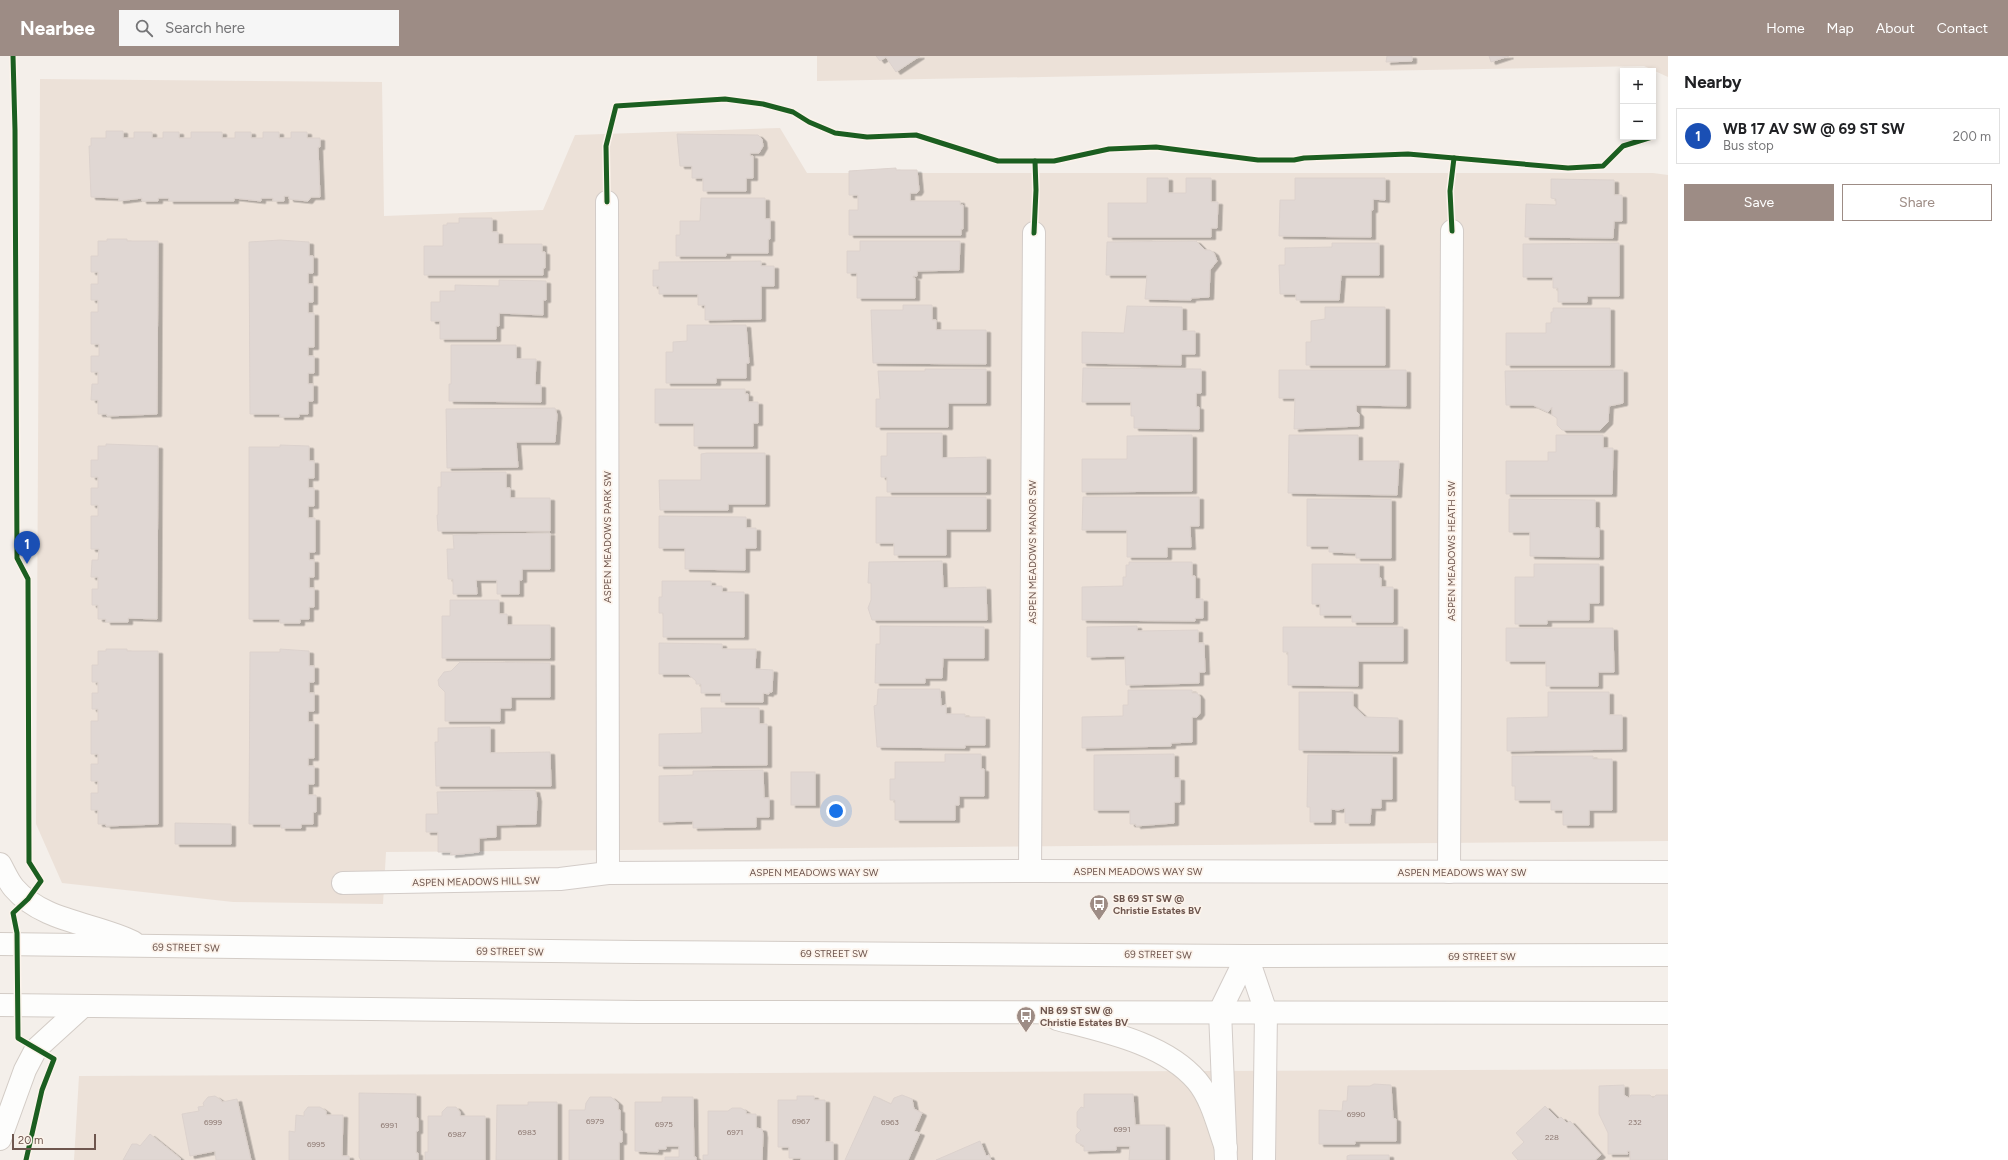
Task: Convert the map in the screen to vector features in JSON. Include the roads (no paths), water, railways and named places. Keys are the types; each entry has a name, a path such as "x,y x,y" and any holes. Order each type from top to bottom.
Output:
{"main road":[{"name":"ASPEN MEADOWS PARK SW","path":"607,202 608,873"},
{"name":"ASPEN MEADOWS HEATH SW","path":"1449,872 1452,231"},
{"name":"ASPEN MEADOWS MANOR SW","path":"1030,871 1034,233"},
{"path":"0,864 14,888 44,911 117,934 143,946"},
{"name":"ASPEN MEADOWS WAY SW","path":"608,873 1030,871 1668,872"},
{"name":"ASPEN MEADOWS HILL SW","path":"343,883 560,879 608,873"},
{"name":"69 STREET SW","path":"0,944 635,952 1247,956 1668,955"},
{"path":"1226,1154 1220,1011 1247,956"},
{"path":"1247,956 1266,1012 1264,1160"},
{"path":"0,1005 638,1012 1220,1011 1668,1013"},
{"path":"0,1139 25,1070 36,1049 82,1007"},
{"path":"1027,1011 1110,1033 1173,1059 1197,1082 1211,1107 1226,1154"}],"place":[{"name":"WB 17 AV SW @ 69 ST SW","path":"27,564"},
{"name":"SB 69 ST SW @ Christie Estates BV","path":"1099,921"},
{"name":"NB 69 ST SW @ Christie Estates BV","path":"1026,1033"}]}
